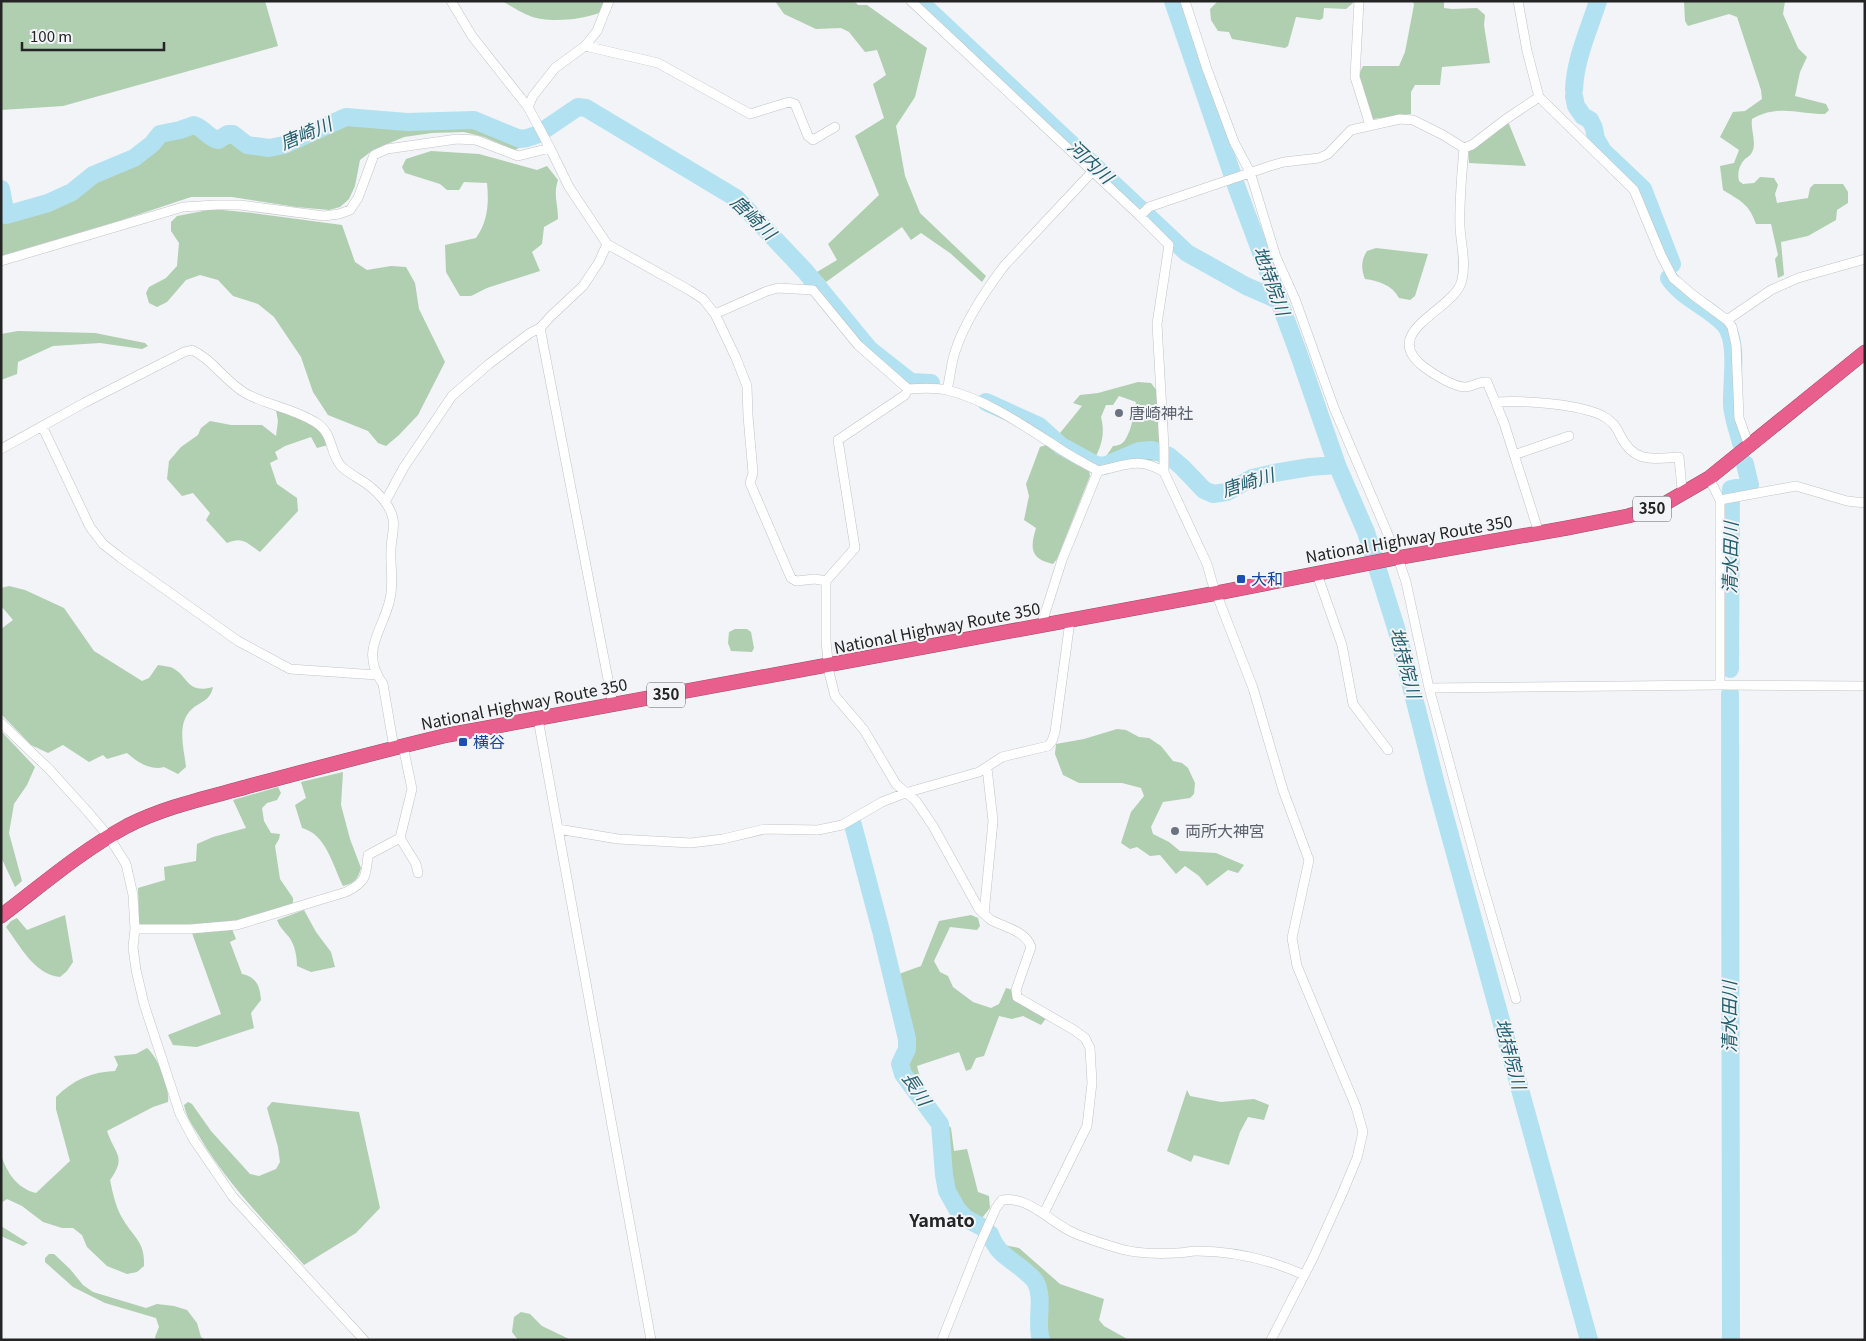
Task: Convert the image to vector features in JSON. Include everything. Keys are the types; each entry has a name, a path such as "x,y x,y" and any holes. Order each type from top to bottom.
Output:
{"highway":[{"name":"National Highway Route 350","path":"1,916 68,864 109,837 142,819 177,806 398,747 448,735 1628,516 1658,506 1685,493 1709,478 1865,352"}],"street":[{"path":"451,1 472,36 528,107 569,187 607,244 703,299 715,314 747,386 753,473 750,484 761,511 791,578 796,581 815,579 826,581"},
{"path":"528,107 532,96 554,68 585,46 597,31 610,1"},
{"path":"911,1 1169,245 1157,314 1164,472 1195,535 1253,688 1283,790 1309,860 1292,938 1298,966 1356,1107 1363,1132 1359,1151 1346,1185 1271,1340"},
{"path":"1185,1 1206,68 1247,173 1276,257 1295,299 1334,408 1406,582 1429,688 1480,876 1516,999"},
{"path":"1359,1 1355,77 1370,124"},
{"path":"1518,1 1540,97 1634,190 1664,262 1673,278 1693,296 1727,320 1732,327 1736,345 1739,418 1749,446"},
{"path":"585,46 658,63 750,114 756,114 790,102 795,104 808,136 813,140 836,127"},
{"path":"1464,148 1472,145 1506,119 1540,97"},
{"path":"1140,216 1148,207 1247,173 1284,162 1319,158 1328,154 1351,130 1370,124 1400,119 1413,120 1464,148"},
{"path":"1,261 183,207 240,205 324,216 339,214 350,210 358,198 374,155 387,149 457,139 476,140 518,156 550,148"},
{"path":"1464,148 1460,227 1463,252 1462,282 1453,296 1420,324 1409,341 1417,362 1456,385 1466,387 1487,382 1496,402 1539,533"},
{"path":"947,390 955,352 964,331 996,277 1004,266 1092,172"},
{"path":"385,502 404,467 452,396 530,333 540,328 583,286 600,262 607,244"},
{"path":"1727,320 1770,290 1798,278 1865,259"},
{"path":"715,314 778,288 813,290 858,345 908,389 947,390 974,400 1009,417 1098,471 1135,462 1144,462 1164,472"},
{"path":"540,328 613,705"},
{"path":"1,449 42,428 84,403 184,352 192,350 200,354 236,387 247,394 314,421 325,429 341,466 360,478 385,502 393,518 391,552 393,580 388,606 373,643 372,656 377,675 383,684 398,747 412,789 400,838 416,864 418,873"},
{"path":"908,389 905,395 838,440 855,548 826,581 828,666 835,696 864,730 892,779 905,793 916,801 933,826 979,909 991,919 1029,940 1031,947 1016,990 1017,997 1074,1030 1085,1038 1090,1048 1092,1083 1087,1126 1044,1213"},
{"path":"1496,402 1574,407 1602,416 1615,424 1631,452 1644,458 1679,457 1682,489 1685,493"},
{"path":"42,428 90,528 103,544 121,558 238,641 290,669 377,675"},
{"path":"1514,455 1569,436"},
{"path":"1040,626 1062,560 1098,471"},
{"path":"1709,478 1727,499 1720,685"},
{"path":"1727,499 1796,486 1847,501 1865,503"},
{"path":"1317,574 1342,645 1353,704 1388,750"},
{"path":"558,830 618,839 691,843 723,839 765,829 818,830 842,825 882,802 905,793 987,768 1002,756 1048,746 1052,740 1070,621"},
{"path":"1429,688 1720,685 1865,686"},
{"path":"538,719 651,1340"},
{"path":"1,723 49,769 109,837 126,864 133,895 135,929 133,947 144,1004 180,1114 194,1140 233,1196 364,1340"},
{"path":"984,914 993,820 987,768"},
{"path":"135,929 190,929 237,925 346,892 360,885 366,872 368,855 400,838"},
{"path":"942,1340 980,1244 996,1208 1002,1200 1008,1199 1035,1207 1072,1232 1118,1248 1137,1252 1178,1253 1195,1251 1229,1253 1290,1269 1304,1275"}],"green space":[{"path":"1,1 265,1 278,46 63,106 1,110"},
{"path":"502,1 604,1 599,13 574,19 555,20 530,16"},
{"path":"775,1 854,1 858,5 867,5 927,48 915,97 896,126 905,176 920,213 986,276 982,282 950,253 921,233 911,240 902,227 826,282 817,272 837,260 828,244 879,195 855,136 884,118 873,84 886,75 877,50 865,52 849,32 841,28 816,29 784,14"},
{"path":"1218,1 1353,1 1353,3 1346,9 1324,8 1323,18 1320,20 1296,17 1288,46 1285,48 1232,39 1229,32 1218,31 1211,20 1210,9"},
{"path":"1413,1 1444,1 1444,8 1452,9 1477,8 1485,15 1484,25 1490,63 1442,67 1440,85 1415,85 1411,92 1411,114 1373,119 1359,74 1363,66 1399,66 1405,52 1414,5"},
{"path":"1684,1 1785,1 1783,14 1798,48 1807,57 1800,72 1795,96 1826,104 1829,110 1825,114 1779,111 1761,114 1752,119 1754,146 1751,155 1740,166 1738,172 1739,181 1743,184 1754,183 1760,177 1774,178 1778,185 1775,194 1777,203 1808,198 1810,188 1814,184 1843,184 1848,192 1848,203 1837,210 1836,220 1808,236 1781,242 1784,275 1778,278 1775,259 1778,255 1771,224 1756,224 1747,207 1723,190 1720,166 1734,163 1739,150 1720,137 1733,112 1745,111 1762,99 1761,90 1737,17 1729,14 1688,26 1685,21"},
{"path":"348,119 404,124 471,123 519,141 522,144 521,147 515,150 484,137 464,132 432,133 404,137 373,150 360,160 355,186 349,199 340,207 329,210 232,197 191,197 122,220 1,256 1,212 7,217 45,208 71,195 90,180 135,160 153,147 159,140 169,135 193,128 200,130 213,142 232,137 244,146 272,149 298,142"},
{"path":"1504,120 1509,124 1526,166 1469,163 1468,149"},
{"path":"431,151 479,154 537,170 547,166 558,180 556,195 558,219 544,227 542,244 532,252 540,271 487,288 471,296 460,296 446,272 445,245 476,238 487,212 487,183 464,182 459,190 447,190 440,184 405,173 402,167 406,159"},
{"path":"213,209 342,225 355,262 367,270 391,266 406,267 415,283 419,309 445,362 418,415 386,446 378,443 368,431 328,415 313,392 301,357 274,317 258,304 233,296 218,280 200,275 186,280 167,302 157,307 149,303 146,293 149,287 166,278 177,266 179,243 171,231 171,222 177,216"},
{"path":"1376,248 1428,254 1415,296 1410,300 1399,298 1385,284 1365,279 1362,268 1364,258 1367,251"},
{"path":"18,331 95,333 145,343 148,346 142,349 100,343 53,346 18,362 17,374 1,380 1,334"},
{"path":"1138,382 1151,383 1157,391 1160,461 1133,459 1121,454 1107,461 1107,455 1113,446 1124,441 1132,424 1136,402 1119,396 1113,405 1106,405 1101,417 1102,438 1095,458 1062,441 1060,433 1082,406 1073,403 1080,395 1098,393"},
{"path":"276,410 300,418 313,425 319,430 328,445 317,448 311,437 285,446 275,452 278,459 270,463 277,484 297,498 298,511 260,552 241,540 227,543 206,520 210,513 193,493 182,496 167,479 169,461 181,447 198,435 201,428 210,421 231,425 262,425 276,436 278,421"},
{"path":"1046,445 1089,469 1090,476 1057,559 1053,564 1045,562 1036,556 1033,541 1036,528 1024,520 1029,496 1026,484 1040,447"},
{"path":"9,586 25,590 64,608 94,651 142,681 149,678 158,665 176,670 192,686 197,688 213,687 210,695 192,709 184,721 182,736 186,767 178,774 164,767 154,768 144,765 127,753 107,759 103,755 89,762 63,745 48,753 31,745 1,714 1,629 13,620 2,607 1,588"},
{"path":"735,629 747,629 751,632 754,648 752,652 731,651 728,643 729,632"},
{"path":"1117,729 1126,730 1139,737 1149,738 1161,746 1173,761 1182,763 1188,768 1195,783 1194,794 1190,798 1163,802 1151,827 1153,834 1169,842 1180,851 1216,853 1244,865 1238,873 1228,870 1207,886 1199,876 1185,866 1176,874 1160,855 1150,856 1137,847 1130,849 1121,843 1131,812 1144,796 1141,788 1122,783 1079,783 1063,775 1055,754 1056,744 1084,739"},
{"path":"1,731 35,767 27,785 14,804 9,833 22,881 15,887 1,857"},
{"path":"343,772 341,805 350,839 361,868 355,880 343,886 323,844 310,831 302,828 295,805 306,798 301,782"},
{"path":"278,787 281,793 277,800 267,803 262,808 264,821 271,833 280,834 275,846 280,879 293,898 293,903 255,916 236,920 179,925 139,924 138,888 165,880 164,867 196,861 197,844 213,837 246,828 233,800"},
{"path":"304,910 316,932 331,952 335,967 311,972 297,966 293,944 277,920"},
{"path":"65,915 73,962 60,977 43,971 36,965 23,951 6,927 17,918 27,930"},
{"path":"971,915 978,918 980,926 977,930 950,927 934,961 940,972 948,976 953,987 973,1002 991,1008 999,1004 1006,988 1013,990 1047,1017 1041,1025 1023,1016 1012,1019 999,1016 984,1056 976,1058 971,1069 966,1071 959,1052 917,1066 924,1092 932,1106 951,1128 954,1151 967,1149 978,1192 989,1196 990,1208 982,1218 975,1220 966,1215 951,1187 943,1124 928,1106 905,1071 904,1063 909,1051 911,1037 896,975 921,966 939,921"},
{"path":"232,929 236,939 230,942 242,974 254,980 260,991 261,1000 251,1013 254,1028 197,1047 173,1045 168,1035 221,1014 192,933"},
{"path":"147,1048 155,1058 162,1073 167,1088 168,1102 153,1107 107,1131 119,1160 118,1166 110,1180 115,1201 121,1216 141,1246 144,1258 144,1266 137,1272 127,1274 107,1266 87,1247 82,1235 73,1228 62,1228 43,1222 22,1206 7,1199 1,1203 1,1155 13,1178 29,1191 36,1193 70,1161 56,1109 56,1097 69,1086 83,1078 98,1073 115,1071 118,1065 114,1056 136,1054"},
{"path":"1187,1090 1190,1096 1221,1102 1254,1099 1269,1105 1264,1120 1248,1117 1240,1132 1229,1165 1194,1155 1191,1162 1167,1151"},
{"path":"188,1102 192,1104 211,1131 250,1174 259,1176 276,1169 280,1162 278,1147 267,1108 272,1102 359,1112 380,1208 356,1233 304,1265 248,1203 210,1154 188,1117 184,1105"},
{"path":"1,1226 28,1243 23,1246 1,1236"},
{"path":"1004,1245 1019,1248 1060,1284 1104,1299 1099,1320 1104,1326 1129,1340 1044,1340 1042,1295 1039,1279 1032,1270 1002,1251"},
{"path":"49,1254 54,1254 83,1285 93,1292 146,1308 157,1304 187,1310 197,1323 201,1337 205,1340 156,1340 155,1337 159,1327 156,1318 105,1303 73,1287 45,1262 45,1258"},
{"path":"521,1312 530,1314 542,1326 571,1340 518,1340 512,1332 514,1317"}],"waterway":[{"name":"河内川","path":"919,1 1187,253 1246,286 1278,300"},
{"name":"地持院川","path":"1173,1 1237,188 1298,352 1337,465 1366,532 1397,631 1437,788 1589,1340"},
{"name":"清水田川","path":"1574,90 1577,67 1598,1"},
{"name":"清水田川","path":"1574,96 1576,106 1583,116 1590,120 1596,139 1603,151 1643,189 1672,264"},
{"name":"唐崎川","path":"544,130 578,107 586,108 736,198 805,271 869,349 911,382 931,383"},
{"name":"唐崎川","path":"1,189 6,215 48,203 72,192 93,175 134,158 152,144 160,134 194,125 218,140 228,134 233,134 247,145 269,148 284,145 346,117 407,122 474,120 520,139 539,134"},
{"name":"清水田川","path":"1669,278 1681,292 1719,319 1729,332 1733,352 1732,405 1734,420 1741,443"},
{"name":"唐崎川","path":"986,402 1039,426 1061,446 1096,465 1104,466 1139,451 1152,450 1169,456 1204,490 1213,494 1227,492 1252,478 1310,467 1337,465"},
{"name":"清水田川","path":"1730,669 1731,489 1750,485 1745,464"},
{"name":"清水田川","path":"1730,694 1731,1340"},
{"name":"長川","path":"853,825 881,931"},
{"name":"長川","path":"882,935 907,1039 907,1049 900,1064 903,1074 940,1124 947,1191 957,1209 965,1218 982,1227"},
{"name":"長川","path":"990,1234 1001,1252 1035,1281 1040,1302 1039,1333 1041,1340"}],"place":[{"name":"唐崎神社","path":"1119,413"},
{"name":"大和","path":"1241,579"},
{"name":"横谷","path":"463,742"},
{"name":"両所大神宮","path":"1175,831"}],"district":[{"name":"Yamato","path":"942,1221"}]}
